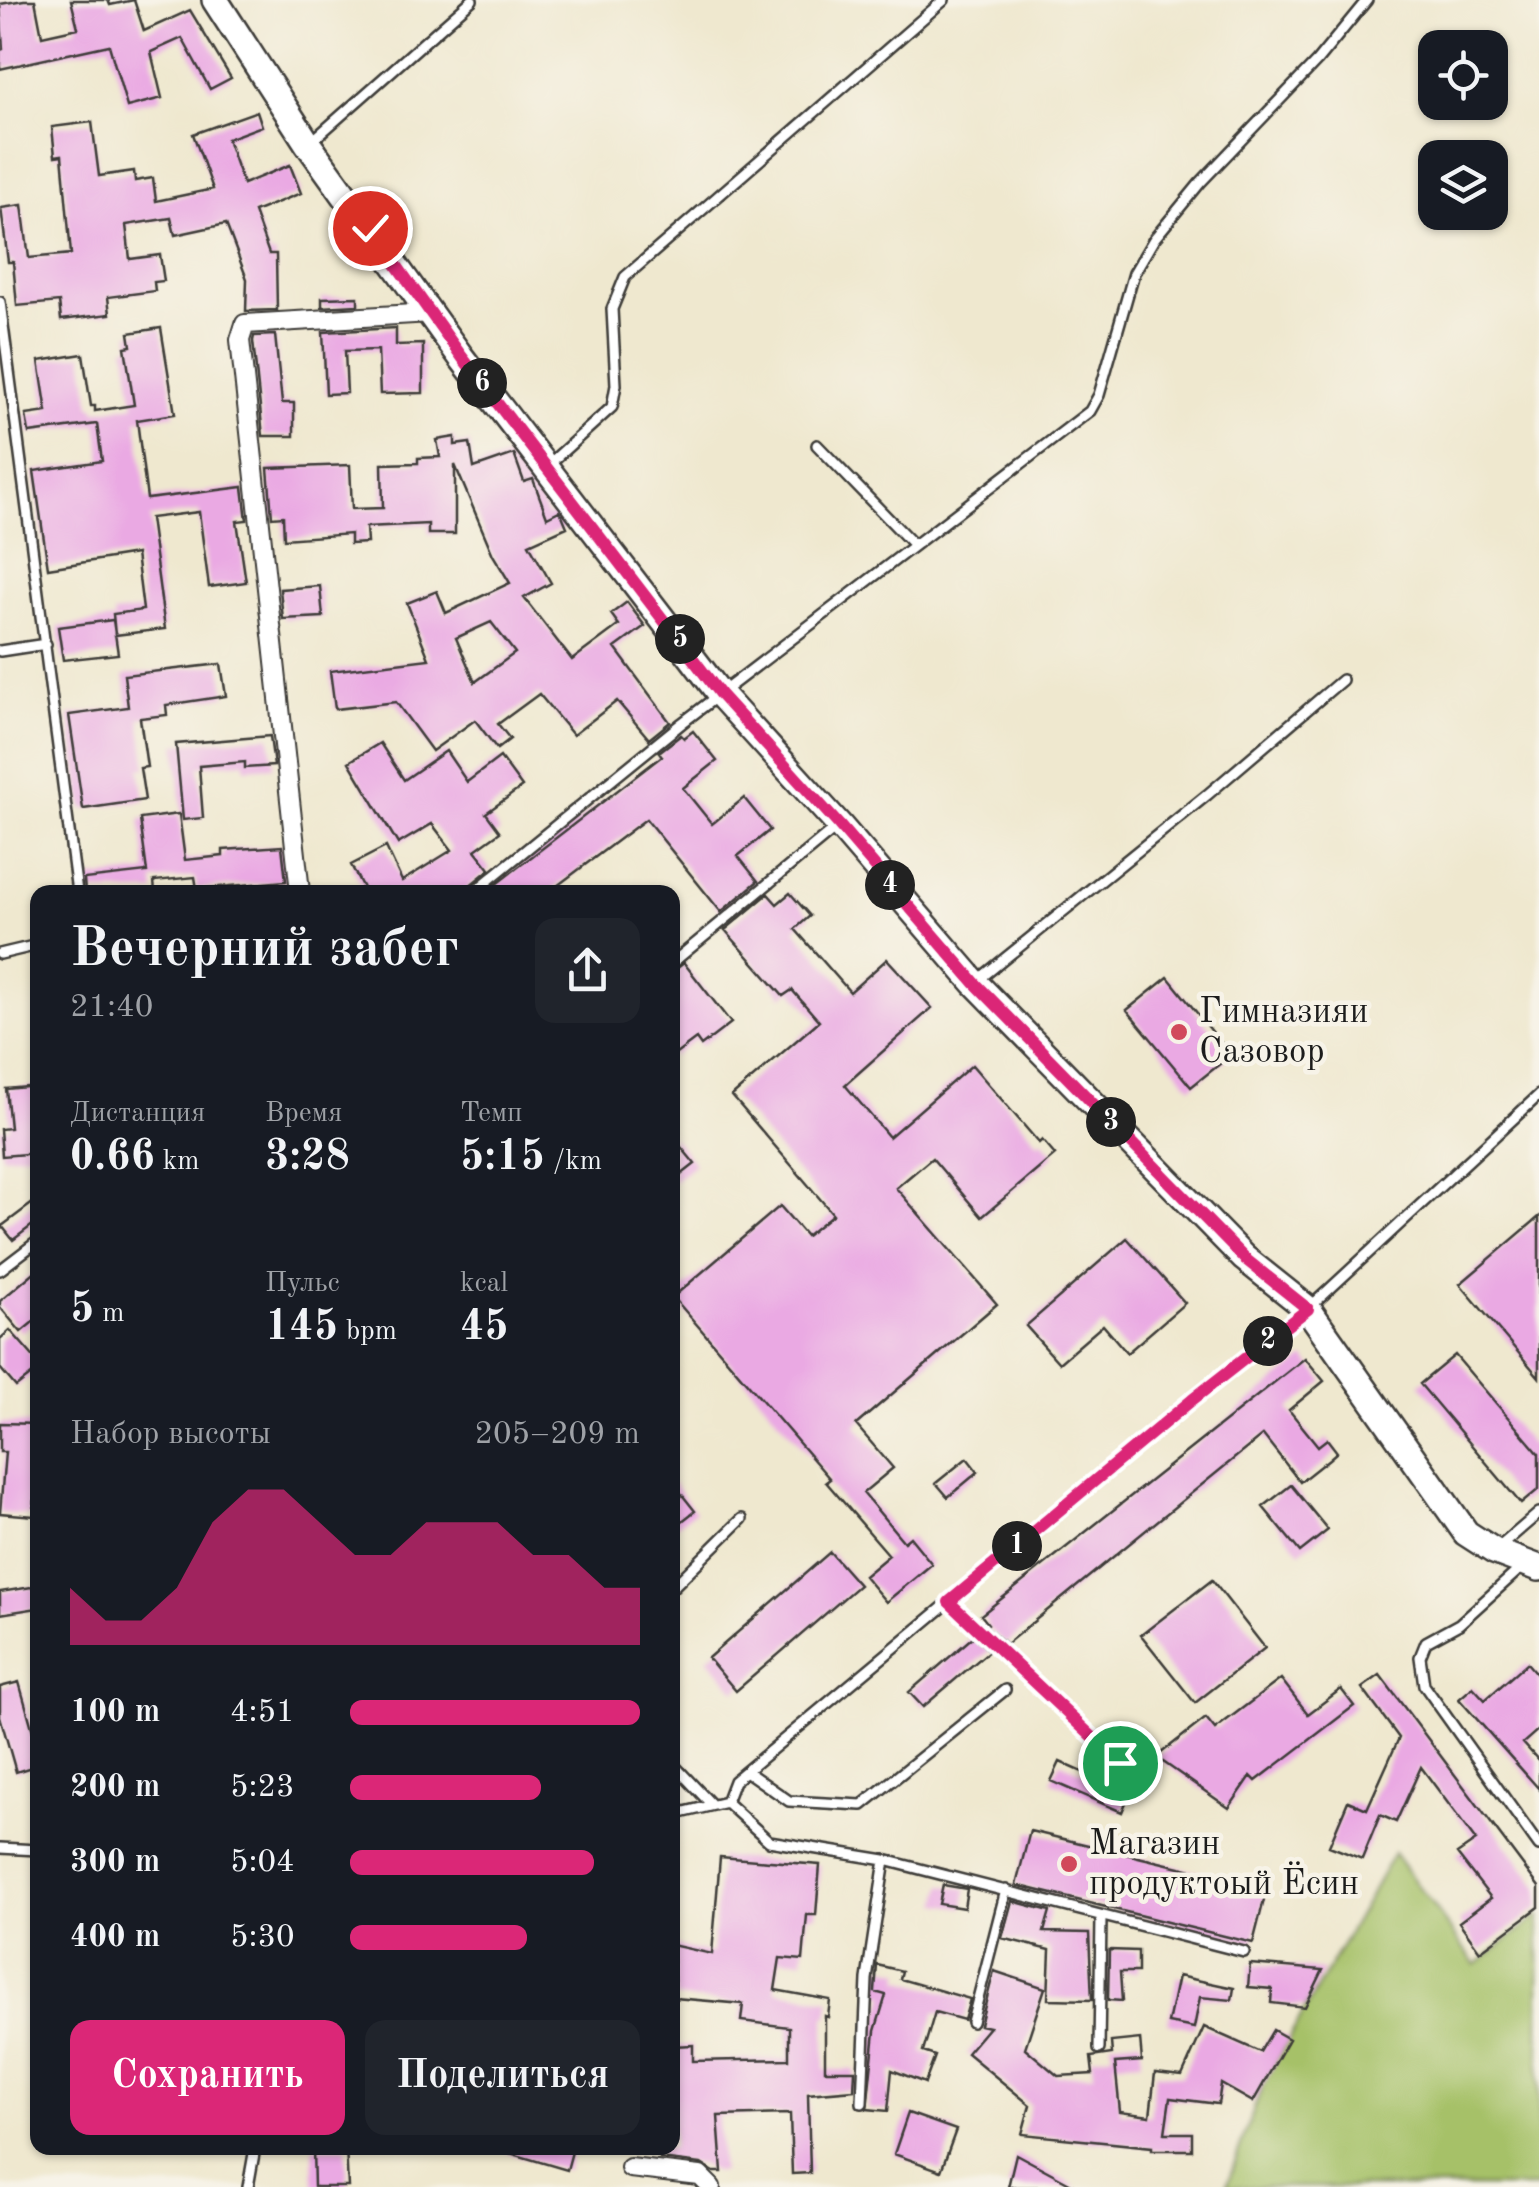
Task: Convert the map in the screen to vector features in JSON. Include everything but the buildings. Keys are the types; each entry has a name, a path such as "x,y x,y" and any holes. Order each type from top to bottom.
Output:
{"street":[{"path":"215,0 308,144 546,467 720,694 975,983 1244,1258 1308,1309 1466,1533 1494,1551 1532,1566"},
{"path":"299,885 240,340 245,324 431,312"},
{"path":"630,2168 700,2176 711,2187"}],"lane":[{"path":"308,144 472,0"},
{"path":"546,467 612,407 616,386 612,309 625,277 944,0"},
{"path":"483,885 720,694 1090,411 1100,395 1134,272 1154,239 1368,0"},
{"path":"0,302 76,885"},
{"path":"817,445 914,546"},
{"path":"0,651 46,644"},
{"path":"975,983 1342,680"},
{"path":"680,956 839,825"},
{"path":"0,954 30,947"},
{"path":"726,1802 734,1780 1192,1400 1308,1309 1539,1095"},
{"path":"0,1270 30,1247"},
{"path":"1494,1551 1539,1513"},
{"path":"680,1580 742,1519"},
{"path":"1532,1566 1458,1624 1426,1642 1420,1656 1424,1685 1539,1846"},
{"path":"949,1602 1120,1763"},
{"path":"746,1771 789,1801 862,1806 1004,1690"},
{"path":"680,1772 712,1806"},
{"path":"680,1814 726,1802"},
{"path":"726,1802 769,1841 885,1860 1244,1952"},
{"path":"0,1848 30,1850"},
{"path":"862,2103 868,1979 885,1860"},
{"path":"972,2022 1006,1890"},
{"path":"1100,2050 1101,1918"},
{"path":"248,2187 254,2155"}],"green space":[{"path":"1394,1853 1476,1965 1539,1915 1539,2187 1226,2187 1263,2084"}],"place":[{"name":"Гимназияи Сазовор","path":"1179,1032"},
{"name":"Магазин продуктоый Ёсин","path":"1069,1864"}],"route":[{"path":"370,228 462,357 720,694 975,983 1244,1258 1308,1309 949,1602 1120,1763"}]}
